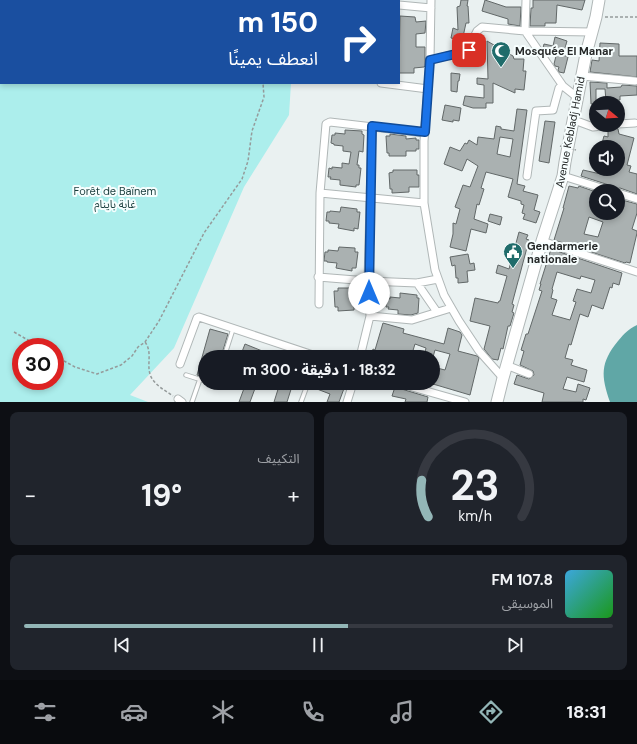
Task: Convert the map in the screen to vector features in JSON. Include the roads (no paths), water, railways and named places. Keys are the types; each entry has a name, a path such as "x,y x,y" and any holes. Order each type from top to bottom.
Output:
{"main road":[{"name":"Avenue Kebladj Hamid","path":"497,402 502,378 542,241 563,176 586,54 599,0"}],"street":[{"path":"431,0 430,60 425,132 424,203 435,270 451,308 479,351 502,378"},
{"path":"526,0 525,31 564,86 578,98"},
{"path":"400,5 431,8"},
{"path":"430,60 467,52 476,31 482,27 525,31 592,32"},
{"path":"582,76 635,81"},
{"path":"389,84 428,89"},
{"path":"527,176 536,111 553,110 559,88 564,86"},
{"path":"574,120 589,125"},
{"path":"319,304 318,277 320,193 326,124 330,122 425,132"},
{"path":"625,124 635,123"},
{"path":"362,350 370,316 368,281 372,126"},
{"path":"563,176 589,184"},
{"path":"320,193 424,203"},
{"path":"625,195 637,199"},
{"path":"542,241 637,272"},
{"path":"318,277 417,283 438,279"},
{"path":"417,283 438,312"},
{"path":"370,316 412,320 451,308"},
{"path":"180,364 197,318 202,317 298,350"},
{"path":"506,365 529,374"},
{"path":"347,402 351,390"},
{"path":"429,390 466,402"}],"lane":[{"path":"226,350 234,328"},
{"path":"186,375 198,378"},
{"path":"192,402 198,385"},
{"path":"301,402 305,390"}],"place":[{"name":"Mosquée El Manar","path":"501,68"},
{"name":"Gendarmerie nationale","path":"513,269"}],"park label":[{"name":"Forêt de Baïnem غابة باينام","path":"115,197"}]}
